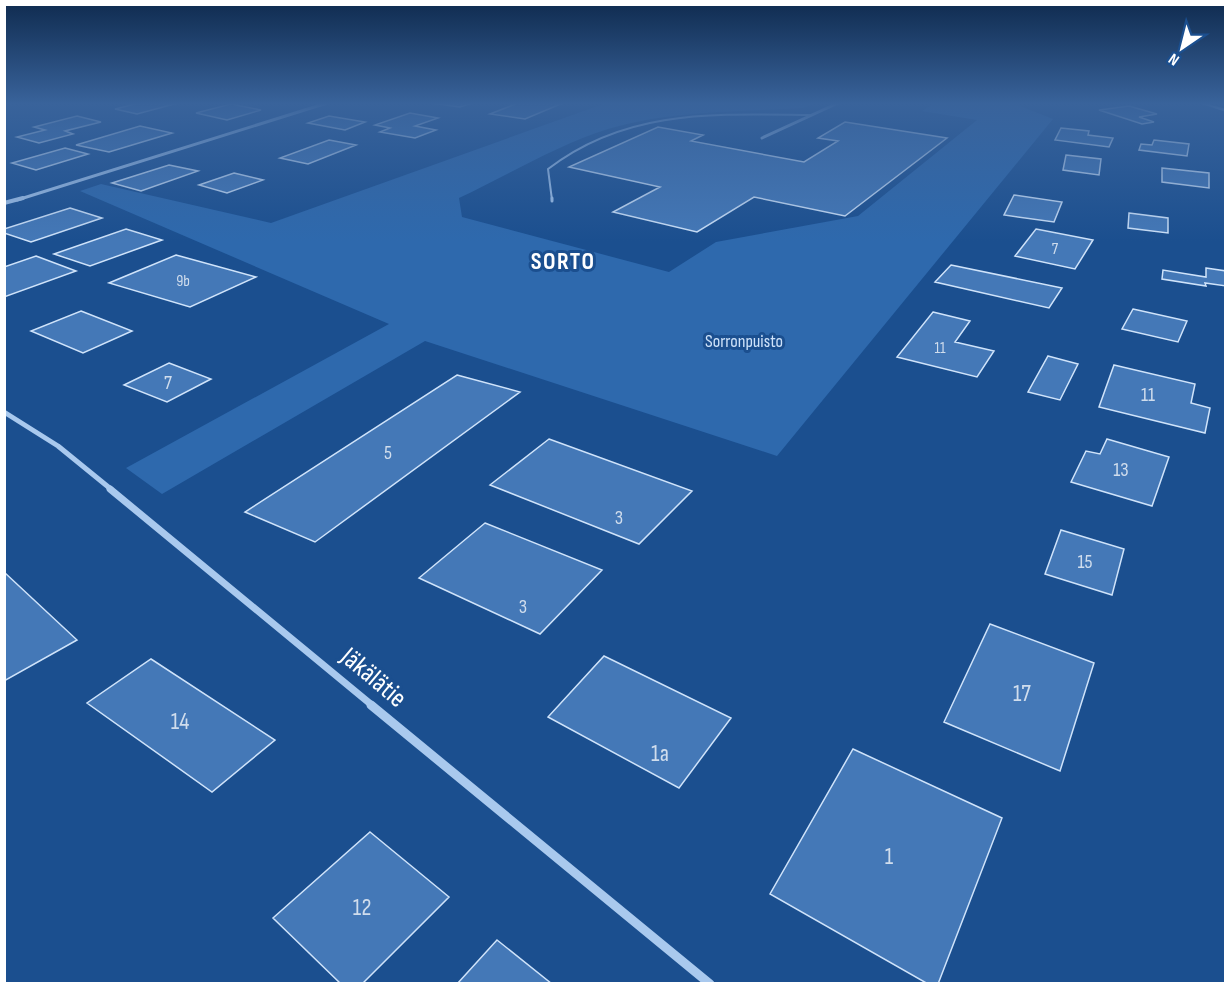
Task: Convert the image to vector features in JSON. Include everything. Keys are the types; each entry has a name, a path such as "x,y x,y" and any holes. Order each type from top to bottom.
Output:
{"street":[{"path":"4,203 61,188 183,149"},
{"name":"Jäkälätie","path":"4,412 58,446 710,984"}],"lane":[{"path":"552,201 548,169 563,154 574,149"}],"green space":[{"name":"Sorronpuisto","path":"477,149 558,149 459,198 462,217 669,272 716,242 858,216 941,149 1028,149 777,456 425,341 162,494 126,468 389,324 80,191 101,184 271,223"}],"building":[{"path":"61,149 88,154 36,170 12,163"},
{"path":"95,149 119,149 109,152"},
{"path":"304,149 346,149 308,164 280,158"},
{"path":"609,149 735,149 804,162 825,149 932,149 845,216 754,197 697,232 613,212 660,187 569,167"},
{"path":"1139,149 1188,149 1187,156"},
{"path":"1066,155 1101,159 1099,175 1063,170"},
{"path":"169,165 198,171 141,191 112,183"},
{"path":"1162,168 1209,173 1209,188 1162,182"},
{"path":"234,173 263,180 227,193 199,185"},
{"path":"1014,195 1062,202 1054,222 1004,215"},
{"path":"70,208 102,218 31,242 4,233 4,229"},
{"path":"1129,213 1168,218 1168,233 1128,228"},
{"path":"126,229 162,240 90,266 54,254"},
{"path":"1036,229 1093,240 1075,269 1015,256"},
{"path":"176,255 256,277 190,307 109,283"},
{"path":"36,256 76,271 4,297 4,267"},
{"path":"951,265 1062,288 1049,308 935,282"},
{"path":"1206,268 1226,271 1226,286 1205,283 1206,286 1162,279 1163,270 1206,277"},
{"path":"1133,309 1187,321 1178,342 1122,329"},
{"path":"81,311 132,331 83,353 31,331"},
{"path":"933,312 970,321 955,342 994,351 977,377 897,357"},
{"path":"1048,356 1078,364 1060,400 1028,392"},
{"path":"169,363 211,379 167,402 124,385"},
{"path":"1114,365 1195,384 1191,403 1210,408 1205,433 1099,407"},
{"path":"457,375 520,392 315,542 245,512"},
{"path":"549,439 692,491 639,544 490,485"},
{"path":"1107,439 1169,457 1152,506 1071,482 1086,451 1100,454"},
{"path":"485,523 602,570 540,634 419,578"},
{"path":"1061,530 1124,549 1112,595 1045,574"},
{"path":"4,572 77,640 4,681"},
{"path":"990,624 1094,663 1060,771 944,722"},
{"path":"604,656 731,718 679,788 548,717"},
{"path":"151,659 275,740 212,792 87,703"},
{"path":"853,749 1002,818 938,984 928,984 770,894"},
{"path":"370,832 449,897 362,984 341,984 273,918"},
{"path":"497,940 552,984 457,984"}],"district":[{"name":"SORTO","path":"563,261"}]}
